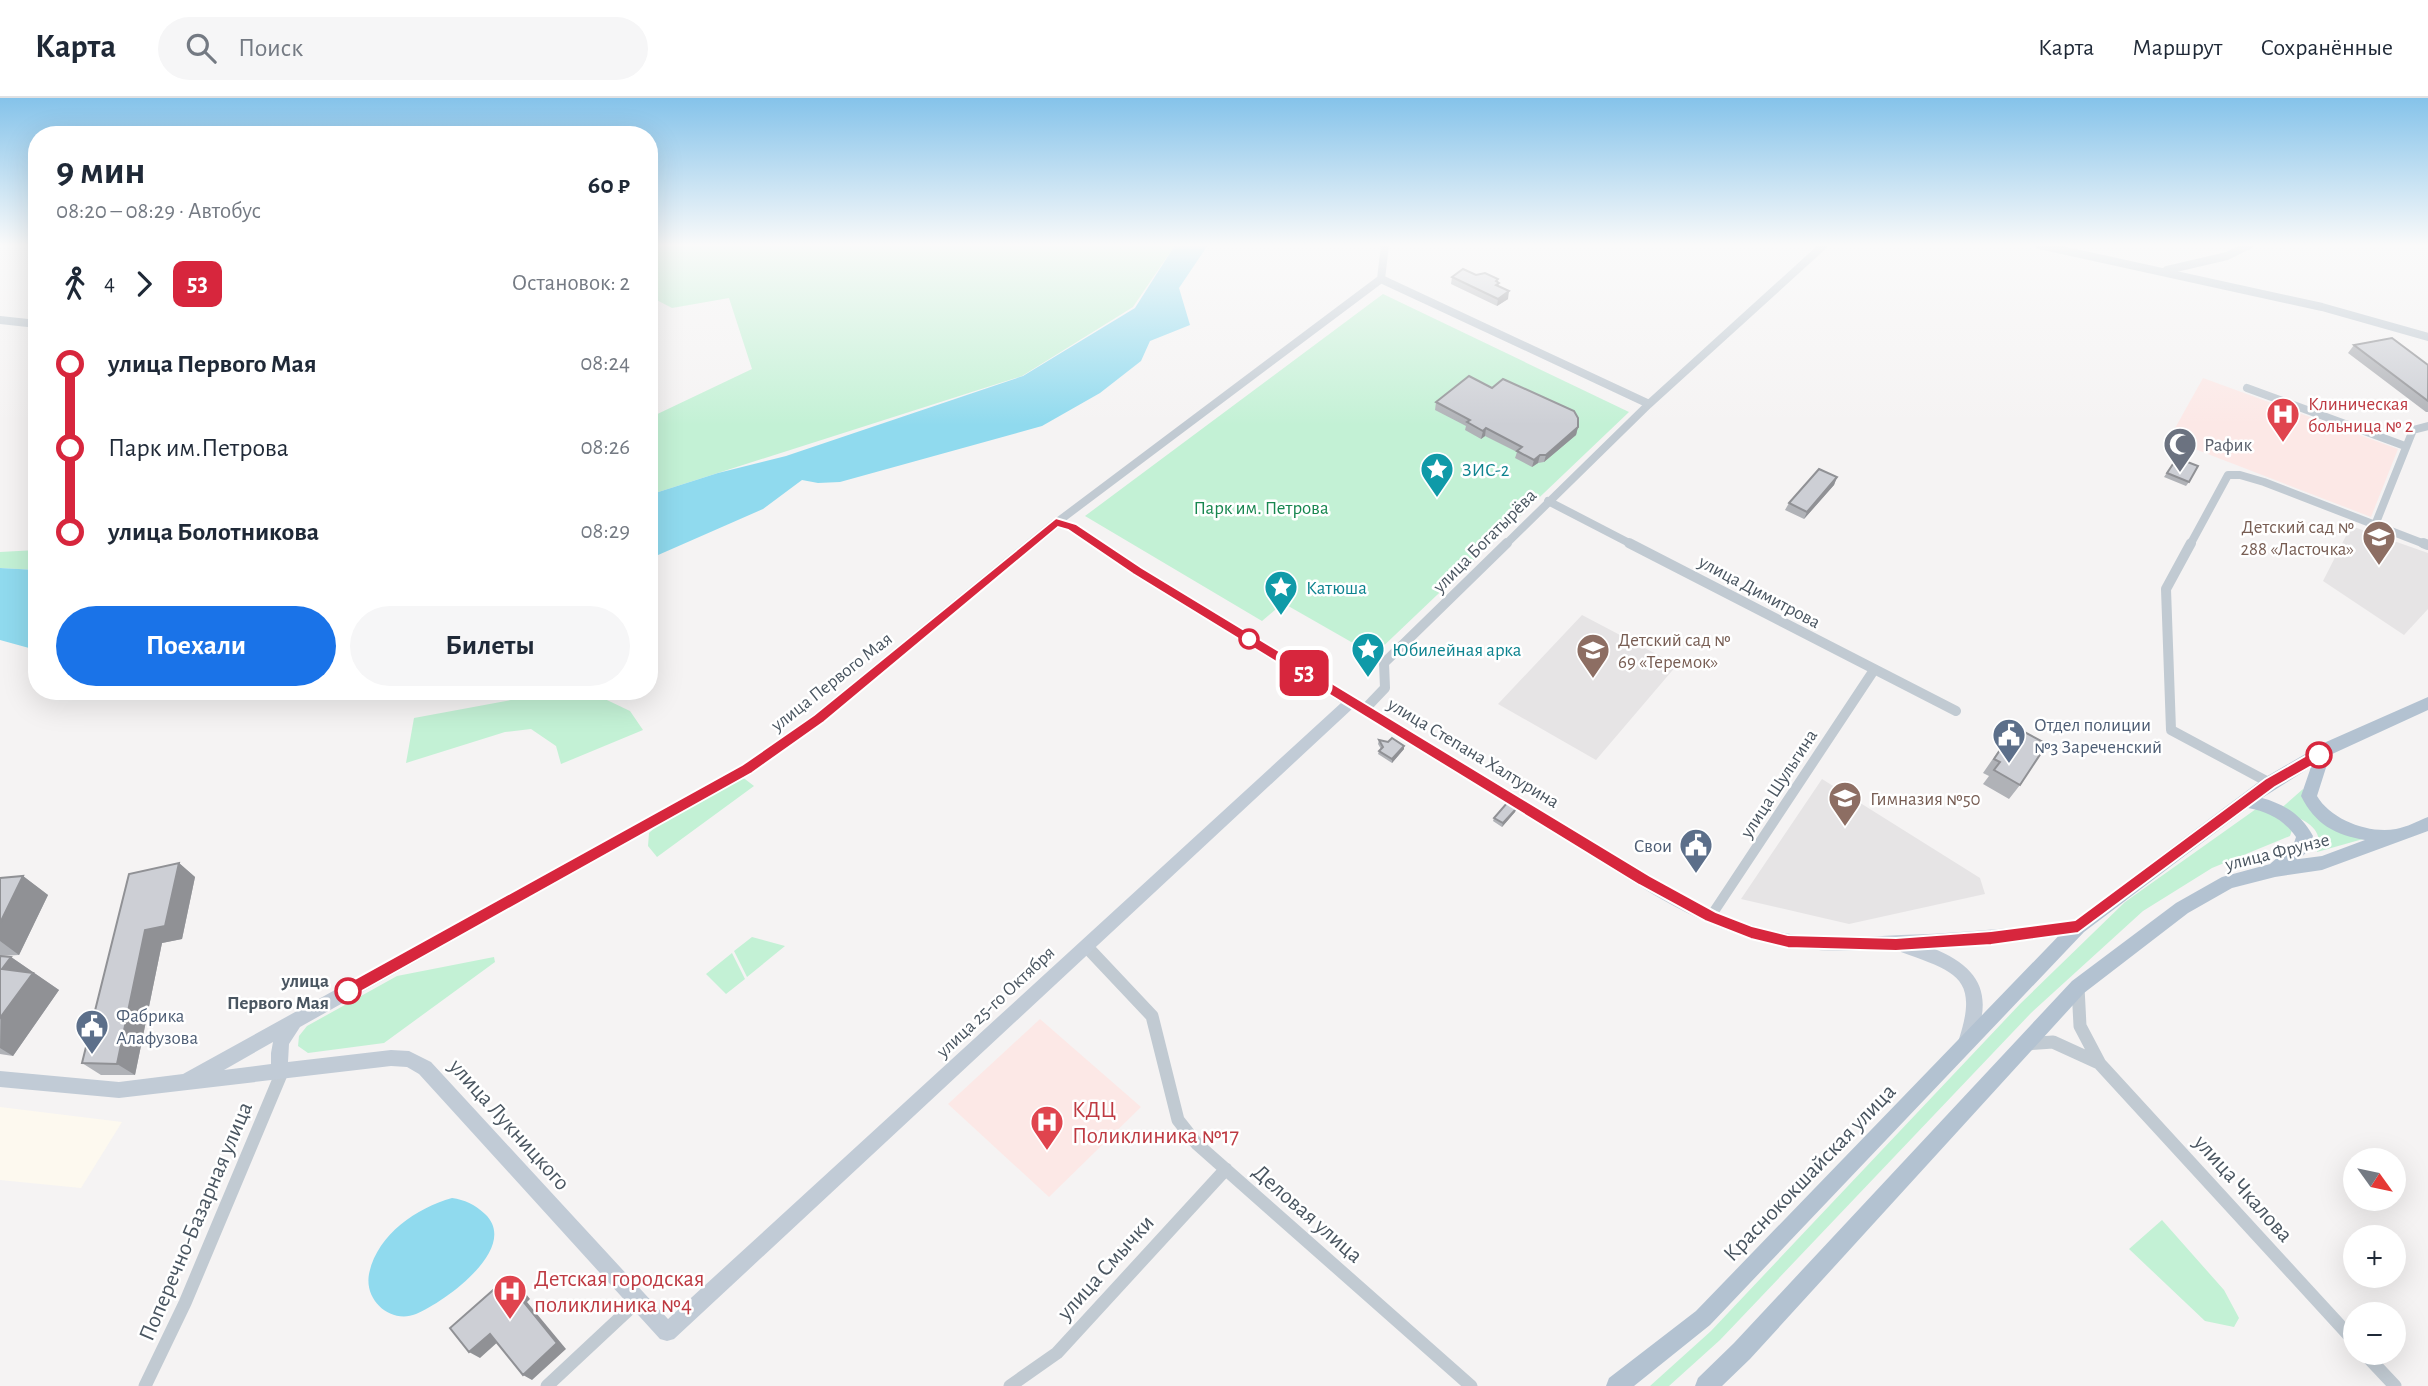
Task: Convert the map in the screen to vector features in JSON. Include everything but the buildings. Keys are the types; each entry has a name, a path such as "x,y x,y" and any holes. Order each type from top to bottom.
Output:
{"main road":[{"name":"Краснококшайская улица","path":"1617,1386 1703,1318 2078,927 2270,783 2389,719 2428,703"},
{"path":"2323,753 2309,796 2321,814 2341,829 2393,836"},
{"path":"2245,801 2265,803 2284,811 2305,836 2301,847 2274,870"},
{"name":"улица Фрунзе","path":"2078,987 2182,908 2228,883 2274,870 2322,863 2428,824"},
{"path":"1706,1386 1752,1341 2078,987"}],"street":[{"name":"улица Первого Мая","path":"184,1083 747,769 819,718 1056,523 1346,305"},
{"path":"1437,305 1649,404"},
{"name":"улица Богатырёва","path":"1358,706 1385,688 1384,663 1649,404 1758,305"},
{"path":"2314,305 2428,337"},
{"path":"0,320 28,323"},
{"path":"2247,388 2405,446"},
{"path":"2375,525 2413,430 2428,426"},
{"path":"2270,783 2171,730 2166,589 2228,475 2240,475 2264,482 2428,545"},
{"name":"улица Димитрова","path":"1548,501 1956,710"},
{"name":"улица Степана Халтурина","path":"1056,523 1072,527 1137,571 1645,881 1711,916 1751,932 1788,942 1896,944 1991,938 2078,927"},
{"name":"улица Шульгина","path":"1711,916 1874,670"},
{"name":"улица 25-го Октября","path":"667,1332 1086,946 1358,706"},
{"name":"улица Степана Халтурина","path":"1896,944 1935,954 1953,963 1971,982 1976,995 1972,1027 1965,1044"},
{"name":"Деловая улица","path":"1086,946 1152,1016 1178,1120 1197,1144 1471,1386"},
{"name":"улица Чкалова","path":"2078,987 2080,1026 2100,1063 2343,1329"},
{"path":"282,1072 278,1060 283,1039 304,1016"},
{"name":"улица Чкалова","path":"2023,1045 2053,1042 2100,1063"},
{"name":"улица Лукницкого","path":"0,1079 119,1090 391,1058 409,1059 425,1068 667,1332"},
{"name":"Поперечно-Базарная улица","path":"145,1386 185,1303 282,1072"},
{"name":"улица Смычки","path":"1010,1386 1057,1353 1226,1169"},
{"path":"547,1386 638,1301"},
{"path":"2375,1365 2395,1386"}],"shaded area":[{"name":"Клиническая больница № 2","path":"2203,378 2398,449 2371,517 2169,439"},
{"name":"Детский сад № 288 «Ласточка»","path":"2351,526 2428,553 2428,609 2404,635 2323,581"},
{"name":"Детский сад № 69 «Теремок»","path":"1582,615 1677,665 1596,760 1498,704"},
{"name":"Гимназия №50","path":"1822,779 1980,878 1985,894 1849,924 1741,899"},
{"name":"КДЦ Поликлиника №17","path":"1040,1019 1141,1107 1049,1197 948,1104"},
{"path":"0,1107 122,1122 81,1188 0,1180"}],"green space":[{"path":"666,305 688,305 672,308"},
{"path":"731,305 1134,305 1022,376 658,492 658,414 752,369"},
{"name":"Парк им. Петрова","path":"1368,305 1406,305 1629,412 1374,655 1283,603 1262,621 1085,516"},
{"path":"28,550 28,570 0,568 0,552"},
{"path":"511,700 607,700 630,711 643,730 561,764 556,746 531,729 505,732 406,763 414,718"},
{"path":"741,776 754,786 657,857 648,846 649,833 660,823"},
{"path":"2303,789 2307,804 2363,839 2317,852 2318,835 2314,829 2301,819 2278,811"},
{"path":"2265,808 2292,830 2290,836 2212,868 2143,911 2031,1013 1720,1340 1669,1386 1650,1386 1711,1331 2020,1004 2125,902 2256,809"},
{"path":"752,937 785,946 747,977 734,951"},
{"path":"732,953 745,979 726,994 706,974"},
{"path":"494,957 495,962 384,1043 308,1053 298,1046 299,1036 307,1026 397,976"},
{"path":"2162,1220 2224,1290 2239,1318 2234,1327 2205,1321 2129,1249"}],"water":[{"path":"1137,305 1184,305 1190,325 1150,341 1141,361 1100,393 1042,426 840,482 818,483 802,480 763,509 658,555 658,492 718,473 786,456 1023,376"},
{"path":"0,568 28,570 28,648 0,640"},
{"path":"452,1198 477,1208 485,1214 493,1228 493,1242 486,1258 459,1286 428,1308 407,1316 389,1313 375,1301 369,1284 373,1260 380,1247 389,1235 412,1216"}],"bus line":[{"name":"53","path":"348,991 747,769 819,718 1056,523 1072,527 1137,571 1645,881 1711,916 1751,932 1788,942 1896,944 1991,938 2078,927 2270,783 2319,755"}],"place":[{"name":"Клиническая больница № 2","path":"2283,444"},
{"name":"Рафик","path":"2180,474"},
{"name":"ЗИС-2","path":"1437,499"},
{"name":"Детский сад № 288 «Ласточка»","path":"2379,567"},
{"name":"Катюша","path":"1281,617"},
{"name":"Юбилейная арка","path":"1368,679"},
{"name":"Детский сад № 69 «Теремок»","path":"1593,680"},
{"name":"Отдел полиции №3 Зареченский","path":"2009,765"},
{"name":"Гимназия №50","path":"1845,828"},
{"name":"Свои","path":"1696,875"},
{"name":"улица Первого Мая","path":"348,991"},
{"name":"Фабрика Алафузова","path":"92,1056"},
{"name":"КДЦ Поликлиника №17","path":"1047,1152"},
{"name":"Детская городская поликлиника №4","path":"510,1321"}]}
